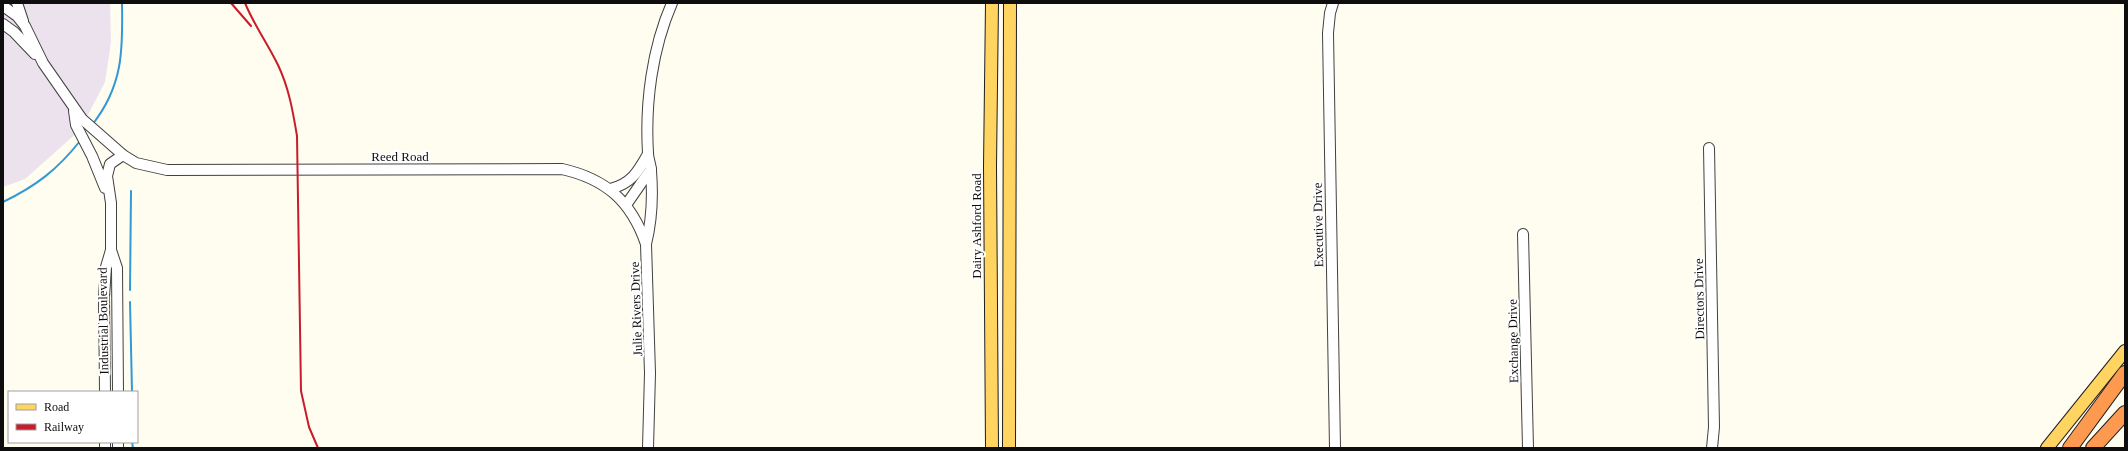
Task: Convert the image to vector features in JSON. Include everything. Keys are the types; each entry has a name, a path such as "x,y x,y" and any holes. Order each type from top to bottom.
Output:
{"highway":[{"path":"2070,448 2125,373"},
{"path":"2093,448 2125,413"}],"main road":[{"name":"Dairy Ashford Road","path":"992,3 990,166 992,448"},
{"path":"1009,448 1010,3"},
{"path":"991,85 1010,84"},
{"path":"990,166 1010,166"},
{"path":"2047,448 2125,351"}],"street":[{"path":"17,3 25,26 43,63 73,108 103,185 110,195"},
{"name":"Julie Rivers Drive","path":"648,448 650,373 646,244 651,224 651,170 648,154 652,68 665,18 672,3"},
{"name":"Executive Drive","path":"1333,3 1330,13 1328,33 1336,448"},
{"path":"3,6 17,16 25,26"},
{"path":"3,24 14,32 43,63"},
{"path":"79,122 104,138 123,155"},
{"name":"Directors Drive","path":"1709,148 1714,411 1712,448"},
{"name":"Julie Rivers Drive","path":"610,189 619,187 630,181 637,173 648,154"},
{"name":"Reed Road","path":"123,155 136,163 167,170 562,169 584,175 610,189 626,205 635,217 646,244"},
{"name":"Industrial Boulevard","path":"118,391 117,268 111,250 110,195 107,176 110,164 123,155"},
{"path":"626,205 651,170"},
{"name":"Exchange Drive","path":"1522,234 1528,448"},
{"name":"Industrial Boulevard","path":"105,391 104,297 106,267 111,250"}],"shaded area":[{"path":"3,3 110,3 111,42 105,82 80,130 25,179 3,187"}],"waterway":[{"path":"92,125 110,96 119,67 122,36 122,3"},
{"path":"3,202 26,190 54,169 80,141"},
{"path":"130,290 131,191"},
{"path":"130,302 132,391"},
{"path":"132,443 133,448"}],"railway":[{"path":"231,3 251,26"},
{"path":"245,3 282,74 290,100 297,136 301,391 309,427 318,448"}]}
